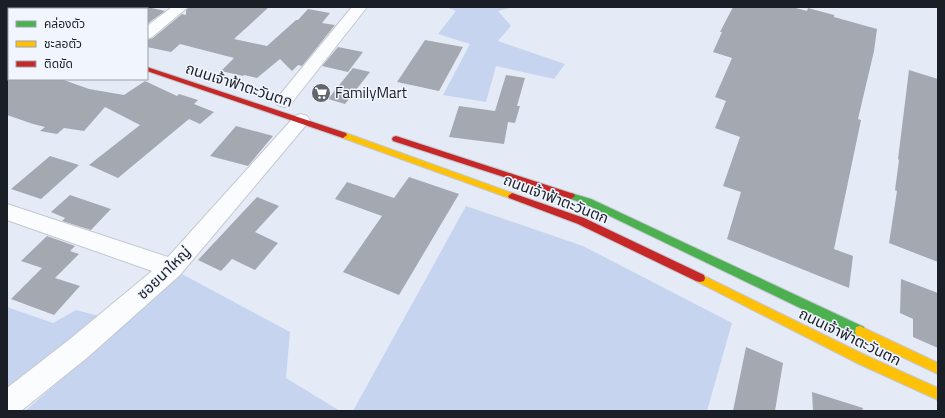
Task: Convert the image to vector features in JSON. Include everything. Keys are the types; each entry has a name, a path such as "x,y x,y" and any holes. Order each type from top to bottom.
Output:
{"main road":[{"name":"ถนนเจ้าฟ้าตะวันตก","path":"148,69 289,107 581,221 744,300 863,360 938,394"},
{"name":"ถนนเจ้าฟ้าตะวันตก","path":"390,137 588,201 938,369"}],"street":[{"path":"148,33 181,7"},
{"name":"ซอยนาใหญ่","path":"7,405 79,348 172,268 360,7"},
{"path":"7,212 172,268"}],"shaded area":[{"path":"446,7 514,7 498,11 511,26 498,41 565,64 554,79 496,66 486,102 443,95 470,44 438,34 456,11"},
{"path":"466,206 583,246 732,323 707,411 353,411"},
{"path":"182,274 290,332 286,378 340,411 25,411"},
{"path":"7,307 53,323 76,310 99,316 7,387"}],"building":[{"path":"147,7 165,11 148,23"},
{"path":"189,7 269,7 234,39 267,46 296,20 298,20 308,9 330,13 322,23 335,25 302,66 298,65 292,71 280,59 257,78 221,71 234,58 180,44 171,52 148,47 148,40 153,38 182,14 186,15 186,10"},
{"path":"733,7 792,7 807,11 808,8 877,29 874,51 858,119 861,120 834,249 853,256 849,288 727,239 741,192 723,186 740,137 715,128 726,101 715,97 732,58 713,52 722,32 720,32"},
{"path":"425,40 463,47 439,91 397,82"},
{"path":"338,47 363,52 348,72 322,66"},
{"path":"353,68 370,72 345,104 328,99"},
{"path":"909,70 938,79 938,262 889,243 897,191 895,190 898,159"},
{"path":"506,75 525,78 517,106 520,106 515,123 508,122 504,144 449,137 459,106 495,111"},
{"path":"7,79 64,80 89,89 124,95 145,81 177,96 179,94 198,100 194,104 214,112 200,124 189,119 118,178 89,165 140,125 105,107 84,131 64,128 57,134 40,131 45,127 7,115"},
{"path":"236,126 273,136 248,166 210,156"},
{"path":"50,156 79,165 41,199 11,189"},
{"path":"409,177 459,194 399,295 343,272 382,216 335,199 347,182 394,198"},
{"path":"70,195 111,209 91,230 62,221 65,218 51,212"},
{"path":"257,197 279,206 255,232 278,243 255,270 232,259 221,271 198,260"},
{"path":"47,236 75,246 70,251 79,254 55,278 80,286 54,315 11,299 42,268 21,261"},
{"path":"901,279 938,293 938,348 913,337 913,319 900,313"},
{"path":"746,347 783,363 775,411 733,411"},
{"path":"812,392 863,408 862,411 813,411"}],"traffic: fast":[{"path":"571,196 588,201 860,331"}],"traffic: slow":[{"path":"343,135 512,196"},
{"path":"700,278 863,360 938,394"},
{"path":"860,331 938,369"}],"traffic: jam":[{"path":"148,69 343,135"},
{"path":"396,139 571,196"},
{"path":"512,196 581,221 700,278"}],"place":[{"name":"FamilyMart","path":"321,93"}]}
